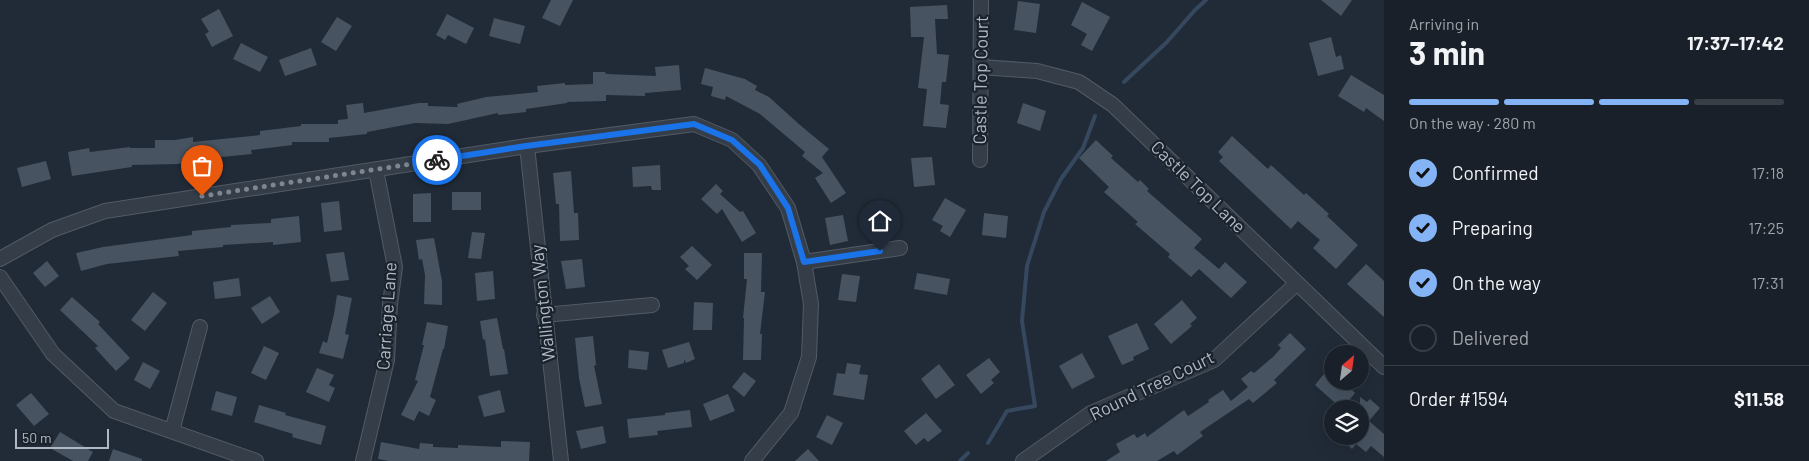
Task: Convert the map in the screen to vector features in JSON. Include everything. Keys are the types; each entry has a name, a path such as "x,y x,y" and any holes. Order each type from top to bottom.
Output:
{"street":[{"name":"Castle Top Court","path":"980,160 981,0"},
{"name":"Castle Top Lane","path":"981,67 1037,71 1080,82 1112,105 1384,367"},
{"path":"0,259 52,230 105,211 526,146 694,124 732,140 760,165 788,208 804,262 811,304 809,357 791,413 752,461"},
{"name":"Wallington Way","path":"526,146 561,461"},
{"name":"Carriage Lane","path":"363,461 387,360 390,304 395,267 376,170"},
{"path":"804,262 900,248"},
{"path":"0,277 53,354 114,411 256,461"},
{"name":"Round Tree Court","path":"1023,461 1091,413 1214,360 1297,283"},
{"path":"544,315 652,305"},
{"path":"172,431 200,328"}],"building":[{"path":"551,0 573,0 560,26 542,18"},
{"path":"1321,0 1352,0 1341,16"},
{"path":"1018,1 1040,4 1036,33 1014,30"},
{"path":"1082,2 1110,17 1092,51 1081,45 1087,34 1071,25"},
{"path":"947,5 948,19 935,19 937,54 949,55 946,82 942,82 940,104 949,105 946,128 923,126 927,89 918,88 924,37 911,37 910,7"},
{"path":"219,9 233,36 212,47 205,34 209,32 201,19"},
{"path":"447,14 474,28 466,44 448,35 445,40 436,35"},
{"path":"337,17 352,26 336,51 321,42"},
{"path":"494,18 525,26 520,44 489,36"},
{"path":"1331,37 1336,57 1341,55 1344,69 1318,76 1309,43"},
{"path":"241,43 268,57 260,72 233,59"},
{"path":"311,48 317,65 285,76 279,60"},
{"path":"679,65 681,90 645,93 645,96 606,95 606,101 567,102 526,109 526,112 498,115 498,113 448,124 415,123 367,132 367,134 329,138 329,142 292,142 292,145 251,150 252,154 178,164 132,165 132,167 72,176 68,152 89,148 90,152 130,147 155,148 155,140 175,140 193,137 193,142 260,135 260,131 301,126 301,124 338,124 338,120 348,119 346,105 363,103 364,113 419,103 428,103 428,106 458,107 457,104 486,97 538,92 537,86 565,83 565,85 593,84 593,72 656,76 655,67"},
{"path":"705,68 745,79 757,86 755,90 769,97 829,149 822,157 846,193 831,203 815,178 823,173 802,156 805,152 760,114 726,96 725,100 711,96 713,87 701,84"},
{"path":"1351,75 1384,95 1384,121 1366,108 1364,112 1338,96"},
{"path":"1023,103 1046,111 1040,131 1017,123"},
{"path":"1232,136 1268,169 1271,165 1304,195 1306,193 1358,245 1336,269 1313,248 1320,240 1298,221 1291,229 1219,161 1223,157 1218,152"},
{"path":"1096,140 1113,156 1111,158 1138,182 1140,180 1149,189 1147,191 1202,239 1194,248 1219,269 1225,262 1247,282 1231,298 1199,269 1191,277 1168,257 1170,254 1135,224 1138,222 1104,192 1109,187 1079,158"},
{"path":"932,157 935,185 914,187 911,158"},
{"path":"46,161 51,179 22,187 17,168"},
{"path":"660,165 661,190 652,190 651,186 633,187 632,167"},
{"path":"571,171 574,213 578,213 579,240 560,241 559,204 556,204 553,173"},
{"path":"716,184 723,191 720,194 740,212 743,211 756,233 742,242 722,209 717,214 701,199"},
{"path":"452,192 481,192 481,210 452,210"},
{"path":"431,193 431,222 413,222 413,194"},
{"path":"945,198 966,210 950,237 940,231 943,226 932,220"},
{"path":"339,201 342,230 324,232 321,203"},
{"path":"984,213 1008,216 1006,238 982,235"},
{"path":"843,215 848,241 830,245 825,218"},
{"path":"299,216 301,242 273,245 273,242 223,245 223,247 178,251 179,256 107,264 81,271 76,253 103,247 192,235 192,231 231,227 231,225 271,223 271,219"},
{"path":"472,232 485,233 481,259 468,258"},
{"path":"434,238 442,281 442,305 424,304 425,275 422,259 419,260 416,240"},
{"path":"692,246 712,265 697,280 685,269 689,266 680,257"},
{"path":"344,252 349,280 331,282 326,254"},
{"path":"744,253 762,253 761,292 765,292 760,334 762,334 761,360 743,360 743,318 747,279 744,279"},
{"path":"582,259 585,287 566,289 561,261"},
{"path":"47,261 59,276 45,287 33,273"},
{"path":"1366,264 1384,281 1384,317 1347,284"},
{"path":"493,271 495,299 477,301 475,273"},
{"path":"917,273 950,279 947,295 914,289"},
{"path":"842,274 860,276 856,302 838,300"},
{"path":"239,278 241,296 215,299 213,282"},
{"path":"153,292 167,303 145,331 131,320"},
{"path":"337,295 352,298 345,334 349,335 343,359 319,353 323,341 327,343"},
{"path":"270,296 280,312 262,324 251,308"},
{"path":"72,297 100,322 98,324 130,358 116,371 95,348 98,346 60,310"},
{"path":"1182,300 1197,318 1190,324 1192,326 1171,344 1154,324"},
{"path":"694,302 713,303 712,330 693,330"},
{"path":"497,318 508,374 490,376 485,339 483,340 480,321"},
{"path":"427,322 448,326 444,349 430,397 436,400 429,416 419,411 414,421 401,415 418,381 415,380 424,345 422,345"},
{"path":"1137,323 1149,349 1133,357 1134,360 1122,365 1108,336"},
{"path":"1290,333 1306,349 1274,380 1277,383 1253,403 1249,399 1200,432 1203,436 1177,455 1174,451 1157,461 1106,461 1120,452 1116,444 1134,434 1137,438 1145,433 1147,437 1184,410 1188,416 1223,390 1231,401 1248,387 1241,379 1251,371 1254,373 1273,357 1281,348 1278,345"},
{"path":"593,336 596,365 594,366 602,404 585,407 579,378 575,338"},
{"path":"689,342 695,359 686,363 684,359 684,363 668,368 662,350"},
{"path":"264,346 279,353 266,380 251,373"},
{"path":"629,350 649,352 647,370 628,368"},
{"path":"1082,353 1095,377 1072,389 1059,366"},
{"path":"989,358 1000,372 991,380 994,383 981,394 966,375"},
{"path":"143,362 160,371 150,389 134,380"},
{"path":"847,363 861,365 859,374 868,375 864,400 833,395 837,373 845,374"},
{"path":"939,364 955,385 936,399 921,379"},
{"path":"317,368 334,375 329,385 335,388 329,402 306,392"},
{"path":"744,372 756,381 744,397 732,387"},
{"path":"1324,374 1324,390 1352,390 1355,393 1349,400 1332,400 1315,385"},
{"path":"500,390 505,412 484,417 478,396"},
{"path":"216,391 237,397 232,416 211,410"},
{"path":"31,393 49,414 34,426 16,405"},
{"path":"728,394 735,411 710,421 703,404"},
{"path":"1369,400 1380,408 1369,421"},
{"path":"259,405 286,413 285,415 326,426 321,445 292,437 293,434 254,422"},
{"path":"690,410 692,427 657,431 658,435 629,438 627,419"},
{"path":"926,413 942,431 928,442 924,438 916,445 904,431"},
{"path":"827,415 843,423 832,445 816,437"},
{"path":"1369,421 1384,434 1384,457 1371,446 1366,452 1357,445 1369,445"},
{"path":"603,426 606,443 581,449 576,431"},
{"path":"60,432 93,452 88,461 73,461 50,448"},
{"path":"501,441 530,442 529,461 389,461 378,459 381,442 419,449 420,443 433,444 433,447 458,448 458,445 501,447"},
{"path":"113,449 142,459 142,461 109,461"},
{"path":"808,449 819,461 795,461"}],"waterway":[{"path":"1124,82 1167,42 1206,0"},
{"path":"988,443 1007,411 1035,406 1022,321 1027,266 1044,212 1061,179 1083,148 1095,116"},
{"path":"960,461 968,453"}],"way so far":[{"path":"202,196 437,160"}],"route":[{"path":"437,160 526,146 694,124 732,140 760,165 788,208 804,262 880,251"}]}
